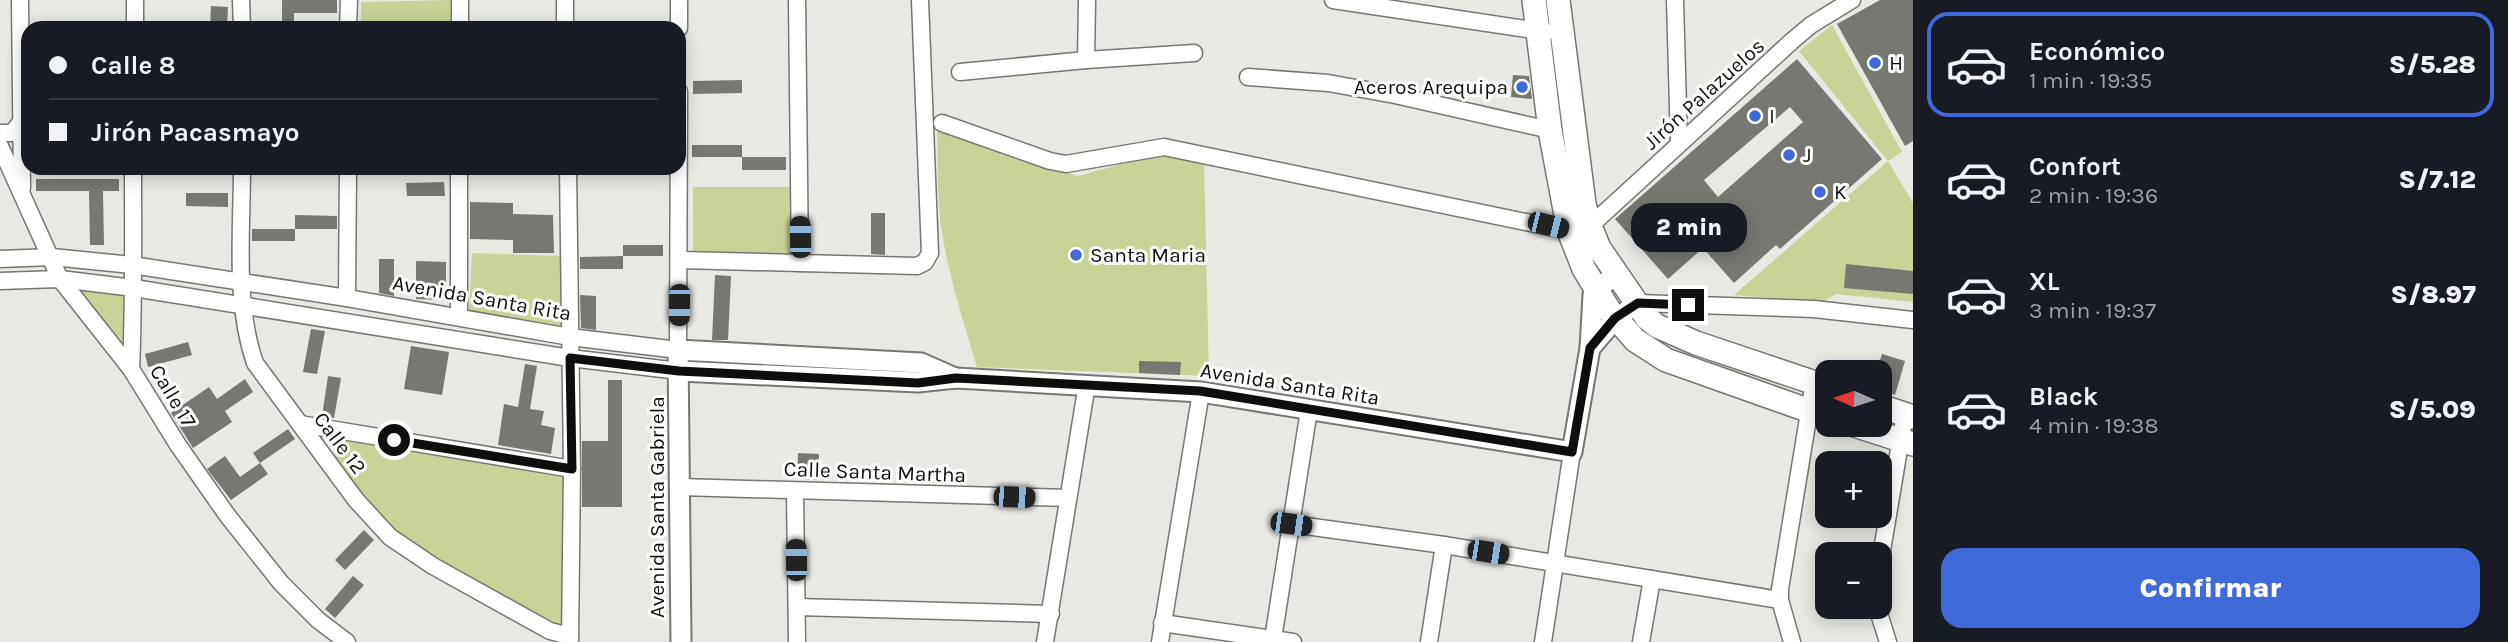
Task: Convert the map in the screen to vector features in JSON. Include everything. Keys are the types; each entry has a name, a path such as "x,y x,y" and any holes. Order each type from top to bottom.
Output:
{"main road":[{"path":"1534,0 1550,130 1579,228 1647,318 1676,335 1815,382"},
{"path":"1558,0 1584,204 1576,251 1595,289 1615,318 1635,340 1667,360 1815,413"},
{"path":"1892,410 1909,416"}],"street":[{"path":"0,133 12,133 21,122 20,0"},
{"path":"135,0 135,21"},
{"path":"242,0 242,21"},
{"path":"348,21 349,0"},
{"path":"460,0 460,21"},
{"path":"565,0 565,21"},
{"path":"678,0 679,21"},
{"path":"797,0 800,263"},
{"path":"680,260 917,266 925,262 930,253 920,0"},
{"path":"1086,60 1087,0"},
{"path":"1333,0 1563,35"},
{"path":"1675,0 1679,144"},
{"name":"Jirón Palazuelos","path":"1579,228 1679,144 1811,24 1836,5 1852,0"},
{"path":"960,72 1194,53"},
{"path":"1248,76 1328,83 1550,130"},
{"path":"942,123 1050,161 1066,164 1164,147 1579,228"},
{"name":"Calle 17","path":"0,146 60,279 131,369 178,445 227,515 281,583 318,620 347,642"},
{"path":"22,175 22,194"},
{"path":"131,369 134,288 133,175"},
{"name":"Calle 12","path":"242,175 243,305 247,340 255,363 356,500 390,537 433,566 550,631 570,639"},
{"path":"347,298 348,175"},
{"path":"459,175 459,317"},
{"path":"568,175 572,469 570,639"},
{"path":"678,350 679,175"},
{"name":"Avenida Santa Rita","path":"0,259 52,257 132,265 347,298 570,337 678,350 921,363 956,378"},
{"path":"1543,642 1590,348 1591,308 1595,289 1616,275"},
{"name":"Avenida Santa Rita","path":"0,281 60,279 134,288 570,358 679,371 918,383 956,378 1200,391 1572,452"},
{"path":"1590,348 1615,318 1638,303 1814,309 1913,320"},
{"name":"Avenida Santa Gabriela","path":"678,350 681,642"},
{"path":"1045,642 1087,384"},
{"path":"1160,642 1200,391"},
{"path":"1273,639 1309,410"},
{"path":"1884,542 1909,416"},
{"path":"300,424 572,469"},
{"path":"1792,642 1780,600 1815,429"},
{"path":"324,456 342,432"},
{"name":"Calle Santa Martha","path":"680,486 1068,498"},
{"path":"795,491 797,642"},
{"path":"1291,524 1555,562 1780,600"},
{"path":"1429,642 1444,545"},
{"path":"1641,642 1651,579"},
{"path":"797,607 1051,614"},
{"path":"1881,619 1888,642"},
{"path":"1162,622 1293,642"}],"green space":[{"path":"452,0 452,21 361,21 361,2"},
{"path":"1832,25 1902,152 1888,161 1799,51"},
{"name":"Santa Maria","path":"937,129 1078,176 1163,153 1204,162 1209,376 977,367 956,297 944,244 939,202"},
{"path":"1888,161 1913,203 1913,302 1836,294 1822,302 1734,295"},
{"path":"693,187 793,187 795,256 693,255"},
{"path":"472,253 564,256 563,328 472,316 469,310"},
{"path":"79,287 123,291 126,346 123,348 78,291"},
{"path":"346,437 560,474 568,482 568,620 560,625 550,623 458,573 393,528 363,500 335,460 337,447"}],"building":[{"path":"282,0 337,0 337,13 294,13 294,21 282,21"},
{"path":"1880,0 1913,0 1913,141 1905,146 1837,24"},
{"path":"211,6 228,7 227,21 210,21"},
{"path":"1797,59 1882,159 1780,249 1776,245 1734,283 1703,248 1668,279 1615,219","holes":["1790,107 1803,122 1718,197 1704,180"]},
{"name":"Aceros Arequipa","path":"1513,75 1529,76 1532,99 1511,97"},
{"path":"742,80 742,93 693,94 693,81"},
{"path":"692,145 742,145 742,157 692,157"},
{"path":"742,157 786,157 786,170 742,170"},
{"path":"36,179 119,179 119,191 103,191 104,245 90,245 89,191 36,191"},
{"path":"444,182 445,196 407,196 406,183"},
{"path":"186,193 228,193 228,207 186,206"},
{"path":"470,202 513,203 513,214 553,215 554,253 513,253 513,240 470,239"},
{"path":"871,213 885,213 885,255 871,254"},
{"path":"295,215 337,216 337,229 295,229"},
{"path":"252,229 295,229 295,241 252,241"},
{"path":"623,245 663,245 663,256 623,256"},
{"path":"623,256 623,269 580,269 580,257"},
{"path":"379,259 394,259 394,296 379,293"},
{"path":"416,261 446,262 446,300 416,299"},
{"path":"1846,264 1913,271 1913,294 1844,288"},
{"path":"715,275 731,276 728,340 712,340"},
{"path":"580,295 596,296 596,330 581,328"},
{"path":"311,329 325,331 317,374 303,372"},
{"path":"188,342 192,355 148,367 145,354"},
{"path":"411,346 449,352 442,395 404,389"},
{"path":"1882,354 1905,361 1895,395 1892,394 1892,360 1880,360"},
{"path":"1139,361 1181,362 1180,375 1139,373"},
{"path":"525,364 537,366 530,409 544,411 541,425 555,428 551,454 498,445 504,404 518,407"},
{"path":"328,376 341,378 334,418 322,416"},
{"path":"245,379 253,392 225,411 232,422 193,448 171,413 209,387 217,399"},
{"path":"608,380 622,380 622,507 582,507 582,441 608,441"},
{"path":"288,429 295,439 260,463 253,453"},
{"path":"798,453 819,454 818,480 797,479"},
{"path":"225,456 240,477 260,463 268,474 231,500 207,469"},
{"path":"364,530 374,540 345,570 335,560"},
{"path":"353,576 364,585 335,618 325,609"}],"place":[{"name":"H","path":"1875,63"},
{"name":"Aceros Arequipa","path":"1522,87"},
{"name":"I","path":"1755,116"},
{"name":"J","path":"1789,155"},
{"name":"K","path":"1820,192"},
{"name":"Santa Maria","path":"1076,255"}],"route":[{"path":"394,440 572,469 570,358 679,371 918,383 956,378 1200,391 1572,452 1590,348 1615,318 1638,303 1688,305"}]}
